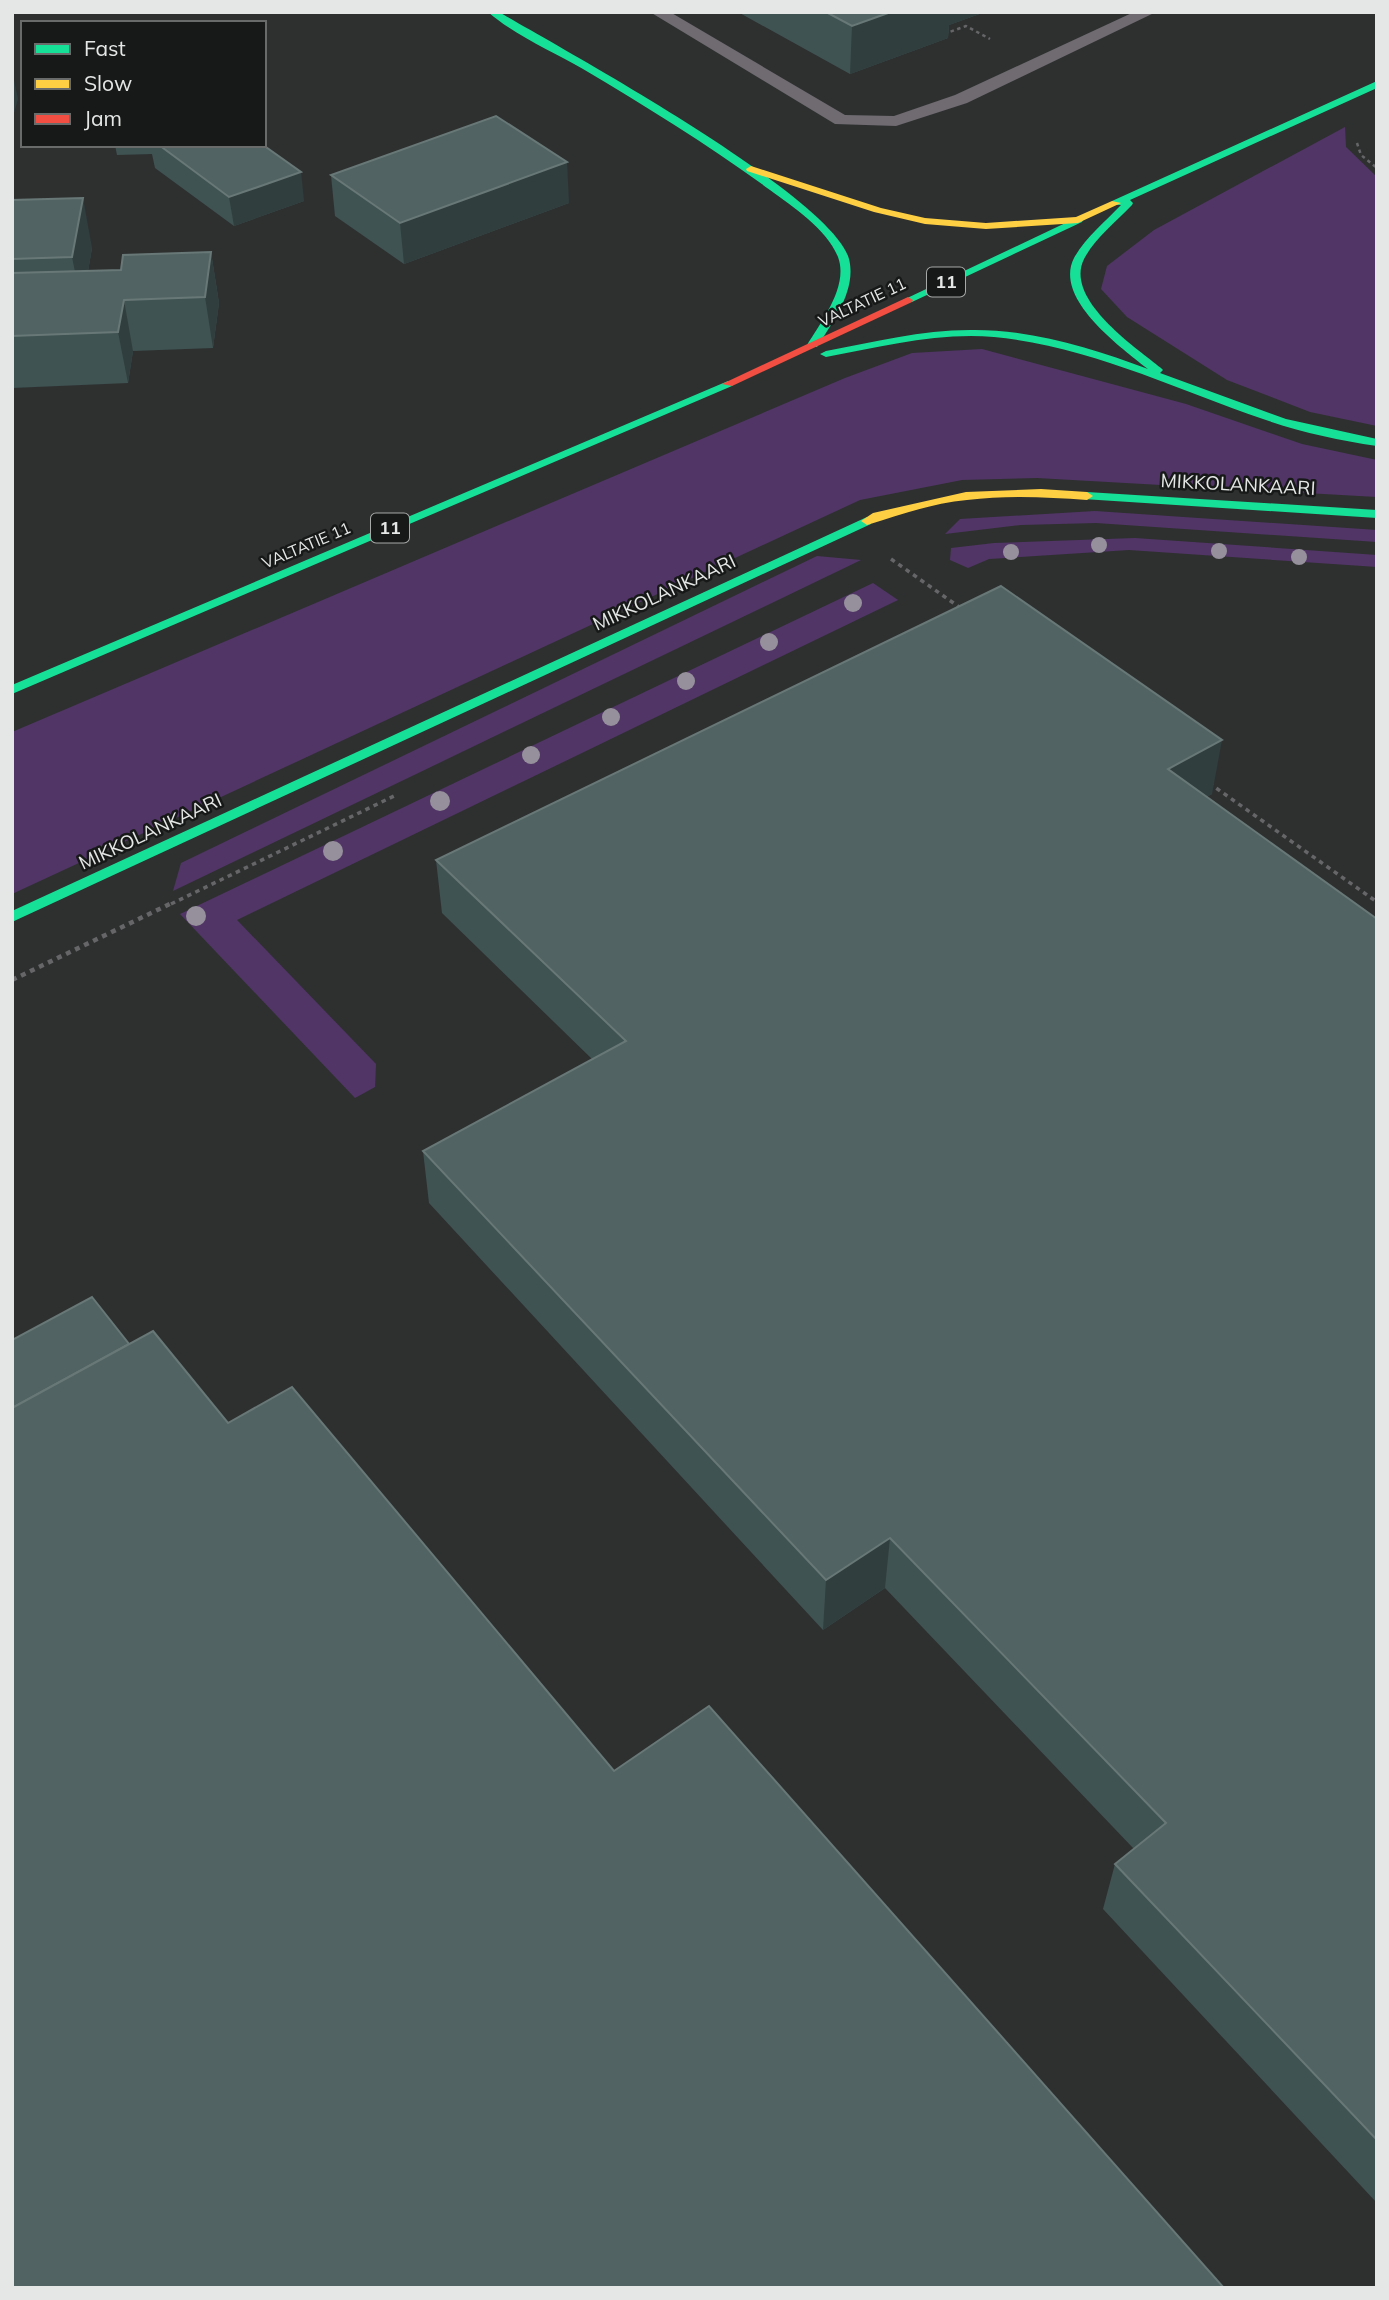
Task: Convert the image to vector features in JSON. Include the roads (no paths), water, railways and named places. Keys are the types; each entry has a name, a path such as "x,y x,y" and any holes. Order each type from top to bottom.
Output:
{"main road":[{"path":"492,12 751,169 819,222 843,256 843,291 813,345"},
{"name":"11","path":"1079,220 1377,83"},
{"path":"751,169 878,210 925,221 986,226 1079,220"},
{"path":"1137,193 1076,265 1076,283 1083,301 1095,316 1169,381"},
{"name":"VALTATIE 11","path":"813,345 1079,220"},
{"path":"769,366 933,334 995,335 1088,354 1271,418 1377,443"},
{"name":"11","path":"769,366 813,345"},
{"name":"VALTATIE 11","path":"12,690 769,366"},
{"name":"MIKKOLANKAARI","path":"12,917 877,516 967,496 1041,493 1377,513"}],"lane":[{"path":"657,12 841,120 896,121 961,99 1148,12"}]}
